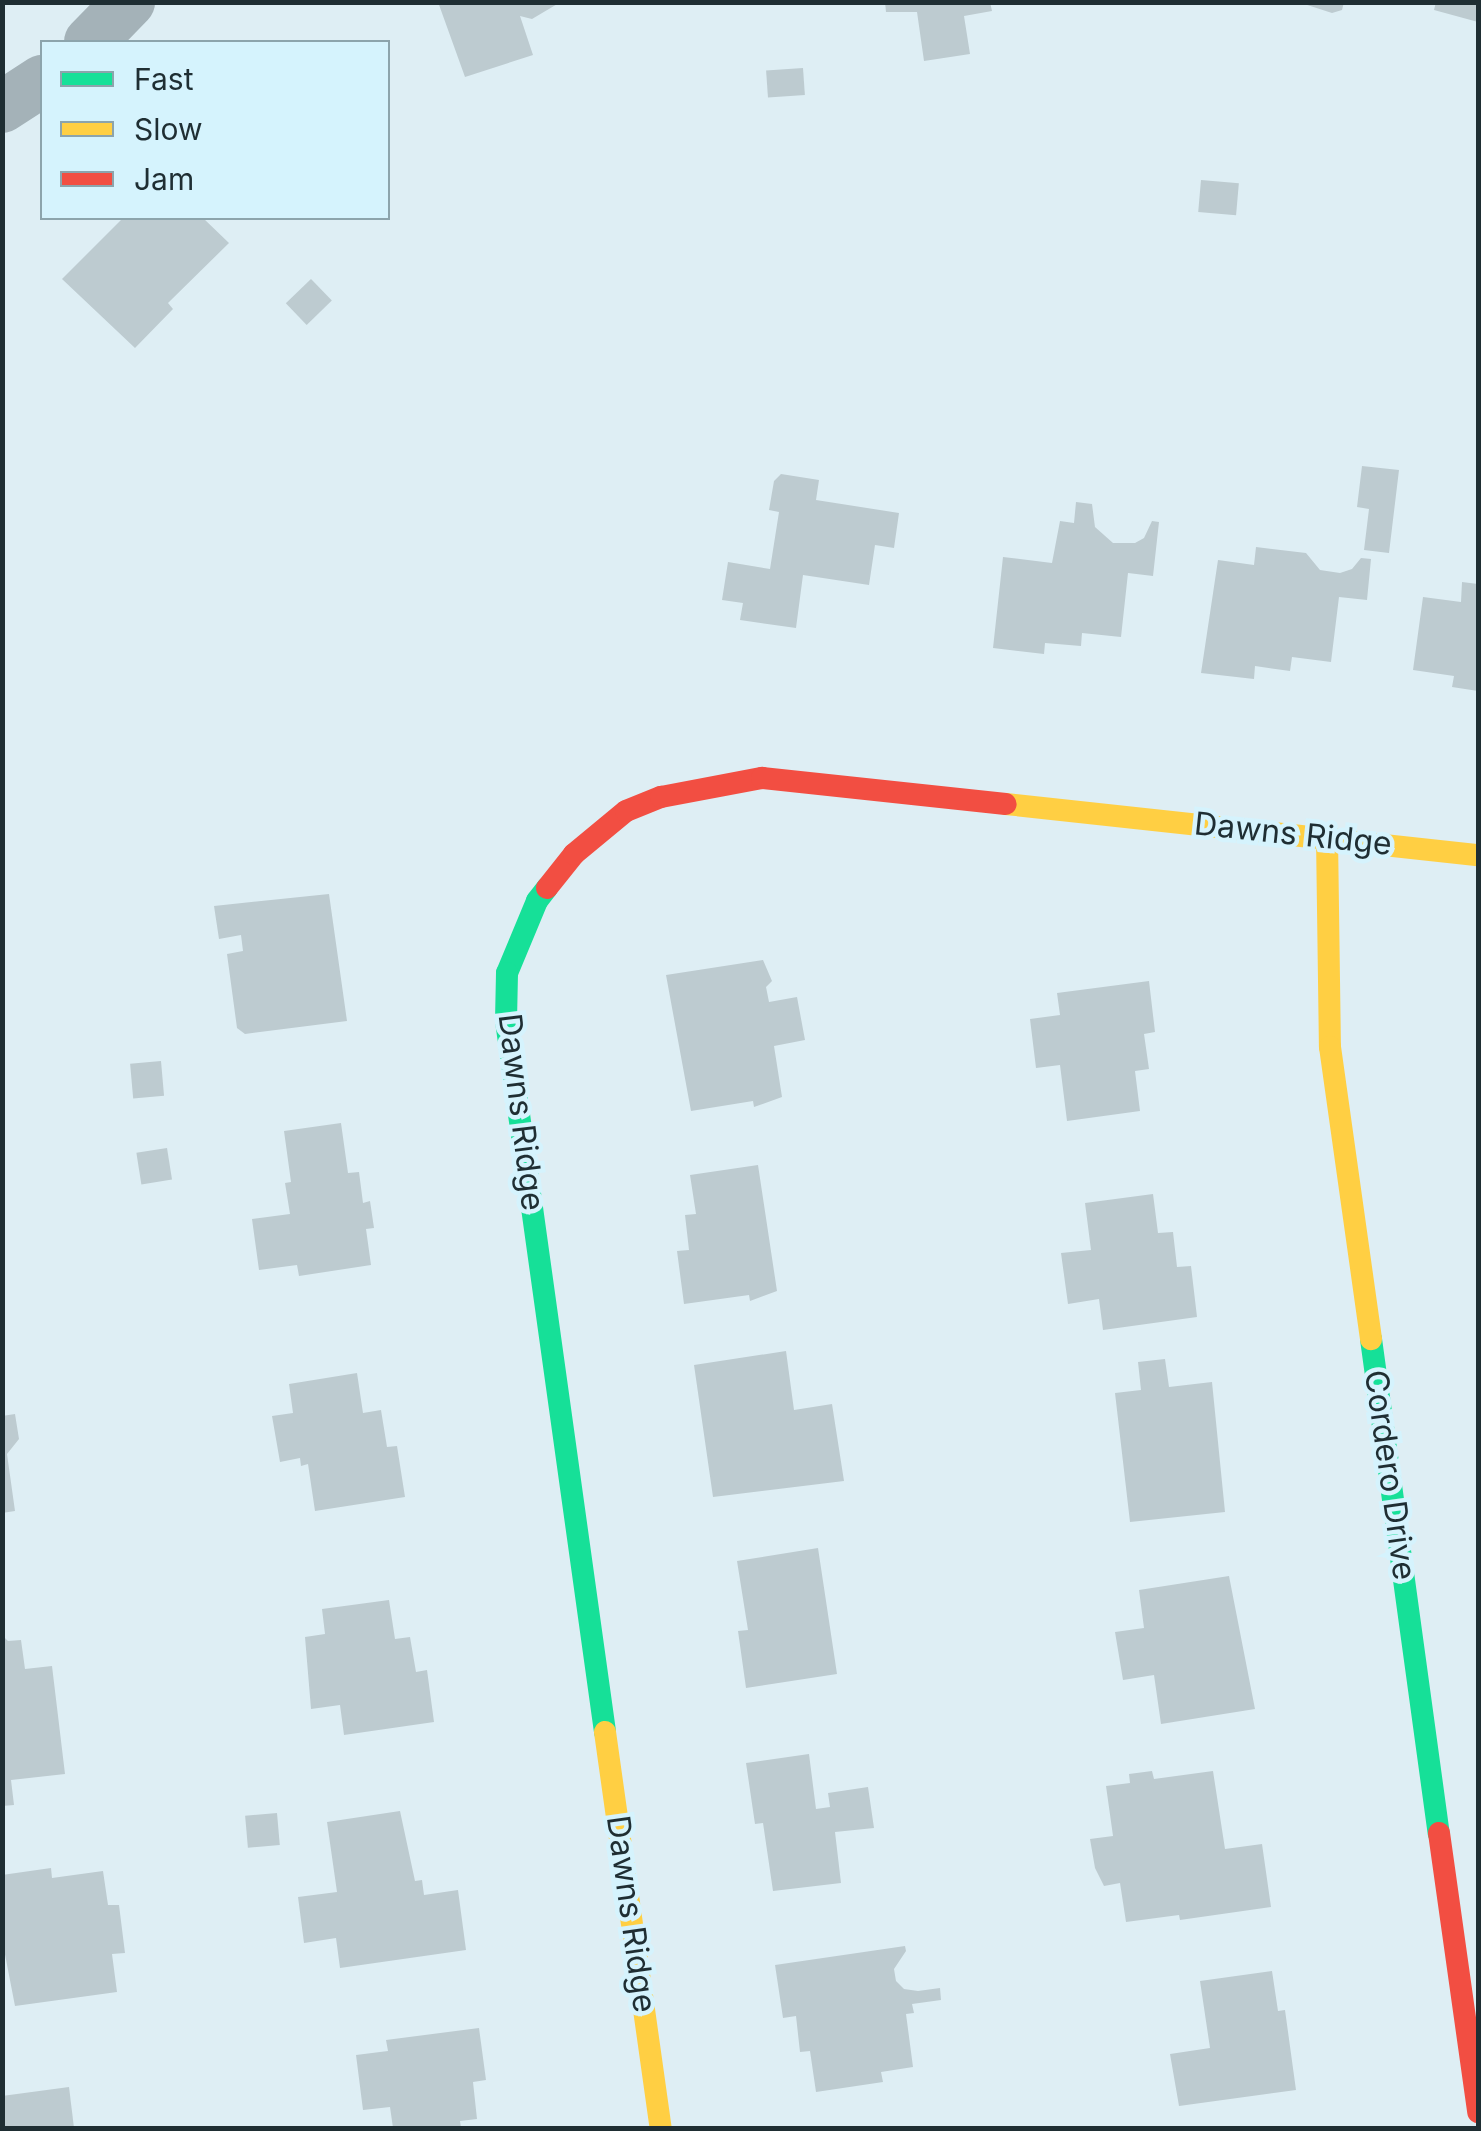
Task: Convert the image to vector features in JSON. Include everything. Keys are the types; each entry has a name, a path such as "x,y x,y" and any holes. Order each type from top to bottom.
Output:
{"street":[{"path":"92,40 129,2"},
{"path":"2,107 40,82"},
{"name":"Dawns Ridge","path":"662,2128 506,1021 507,973 537,900 574,854 626,810 661,797 762,778 1478,854"},
{"name":"Cordero Drive","path":"1327,837 1330,1047 1478,2112"}],"building":[{"path":"438,2 559,3 532,19 520,16 533,55 465,77"},
{"path":"885,2 990,2 992,11 964,16 970,54 924,61 917,12 886,12"},
{"path":"1298,2 1344,2 1342,10 1332,13"},
{"path":"1436,2 1478,2 1478,22 1434,10"},
{"path":"803,68 805,95 768,98 766,71"},
{"path":"1201,180 1239,183 1236,215 1198,212"},
{"path":"121,220 205,220 229,243 168,303 173,309 135,348 62,279"},
{"path":"311,279 332,301 307,325 286,303"},
{"path":"1362,466 1399,470 1389,553 1364,550 1369,509 1357,507"},
{"path":"781,474 819,480 816,500 899,513 894,548 875,545 869,585 803,575 796,628 740,620 743,603 722,600 728,562 770,569 779,512 769,510 774,481"},
{"path":"1076,502 1092,504 1095,527 1113,543 1135,543 1144,538 1152,521 1159,522 1153,576 1128,573 1121,637 1082,633 1081,646 1045,643 1044,654 993,648 1003,557 1052,563 1060,521 1074,523"},
{"path":"1256,547 1306,553 1320,570 1340,573 1352,569 1361,558 1371,559 1367,600 1339,597 1331,662 1292,657 1290,671 1255,666 1254,679 1201,673 1218,560 1254,565"},
{"path":"1462,582 1478,584 1478,691 1452,687 1454,676 1413,670 1423,597 1461,602"},
{"path":"329,894 347,1021 245,1034 237,1028 227,954 243,951 241,935 219,939 214,906"},
{"path":"763,960 772,981 766,987 769,1002 797,997 805,1040 774,1046 782,1097 754,1107 753,1101 691,1111 666,975"},
{"path":"1149,981 1155,1032 1144,1034 1149,1069 1135,1071 1140,1111 1067,1121 1060,1065 1036,1068 1030,1019 1060,1015 1057,993"},
{"path":"161,1061 164,1096 133,1099 130,1064"},
{"path":"341,1123 348,1173 359,1172 363,1203 370,1201 374,1228 366,1229 371,1265 299,1276 297,1265 259,1270 252,1219 290,1214 285,1183 291,1182 284,1131"},
{"path":"167,1148 172,1180 141,1184 136,1153"},
{"path":"758,1165 777,1291 750,1301 749,1295 684,1304 677,1251 689,1250 685,1215 696,1214 690,1175"},
{"path":"1153,1194 1158,1233 1173,1232 1177,1267 1191,1266 1197,1317 1103,1330 1099,1299 1068,1304 1061,1253 1091,1250 1085,1203"},
{"path":"786,1351 794,1410 832,1404 844,1481 713,1497 694,1365"},
{"path":"1165,1359 1169,1387 1212,1382 1225,1512 1130,1522 1115,1393 1141,1390 1138,1362"},
{"path":"357,1373 363,1413 381,1410 387,1447 397,1446 405,1497 315,1511 308,1464 301,1466 300,1458 280,1462 272,1416 293,1413 289,1384"},
{"path":"15,1414 19,1439 7,1454 15,1511 2,1513 2,1416"},
{"path":"818,1548 837,1674 746,1688 738,1631 748,1630 737,1561"},
{"path":"1229,1576 1255,1709 1161,1724 1154,1675 1123,1680 1115,1632 1144,1628 1139,1590"},
{"path":"389,1600 395,1639 410,1637 416,1672 427,1670 434,1722 344,1735 340,1705 311,1709 305,1637 325,1634 322,1609"},
{"path":"2,1635 8,1641 21,1640 25,1669 52,1666 65,1774 11,1780 14,1805 2,1806"},
{"path":"809,1754 816,1809 830,1807 828,1793 868,1787 874,1828 835,1832 841,1883 773,1891 763,1823 755,1824 746,1763"},
{"path":"1152,1771 1154,1779 1213,1771 1225,1849 1262,1844 1271,1907 1180,1920 1179,1915 1126,1922 1120,1883 1104,1886 1095,1868 1090,1839 1113,1836 1106,1786 1130,1783 1129,1774"},
{"path":"400,1811 415,1881 422,1880 424,1895 458,1890 466,1950 340,1968 336,1938 304,1943 298,1897 337,1892 327,1822"},
{"path":"277,1813 280,1845 248,1848 245,1816"},
{"path":"51,1868 52,1878 103,1871 108,1905 119,1905 125,1953 112,1954 117,1992 15,2006 2,1939 2,1875"},
{"path":"905,1946 906,1951 894,1969 896,1981 904,1989 940,1988 941,2000 912,2004 914,2013 906,2014 913,2067 881,2072 883,2082 816,2092 810,2051 800,2052 796,2016 783,2018 775,1965"},
{"path":"1272,1971 1278,2011 1285,2010 1296,2090 1179,2106 1170,2054 1210,2048 1200,1981"},
{"path":"479,2028 486,2080 473,2082 477,2119 460,2121 461,2128 393,2128 390,2107 363,2110 356,2055 388,2051 386,2040"},
{"path":"69,2087 74,2128 2,2128 2,2096"}],"traffic: fast":[{"path":"547,888 537,901 507,973 506,1021 605,1732"},
{"path":"1371,1339 1439,1833"}],"traffic: slow":[{"path":"1006,804 1478,855"},
{"path":"1327,837 1330,1047 1371,1339"},
{"path":"605,1732 661,2128"}],"traffic: jam":[{"path":"547,888 574,854 626,811 661,797 762,778 1006,804"},
{"path":"1439,1833 1478,2112"}]}
